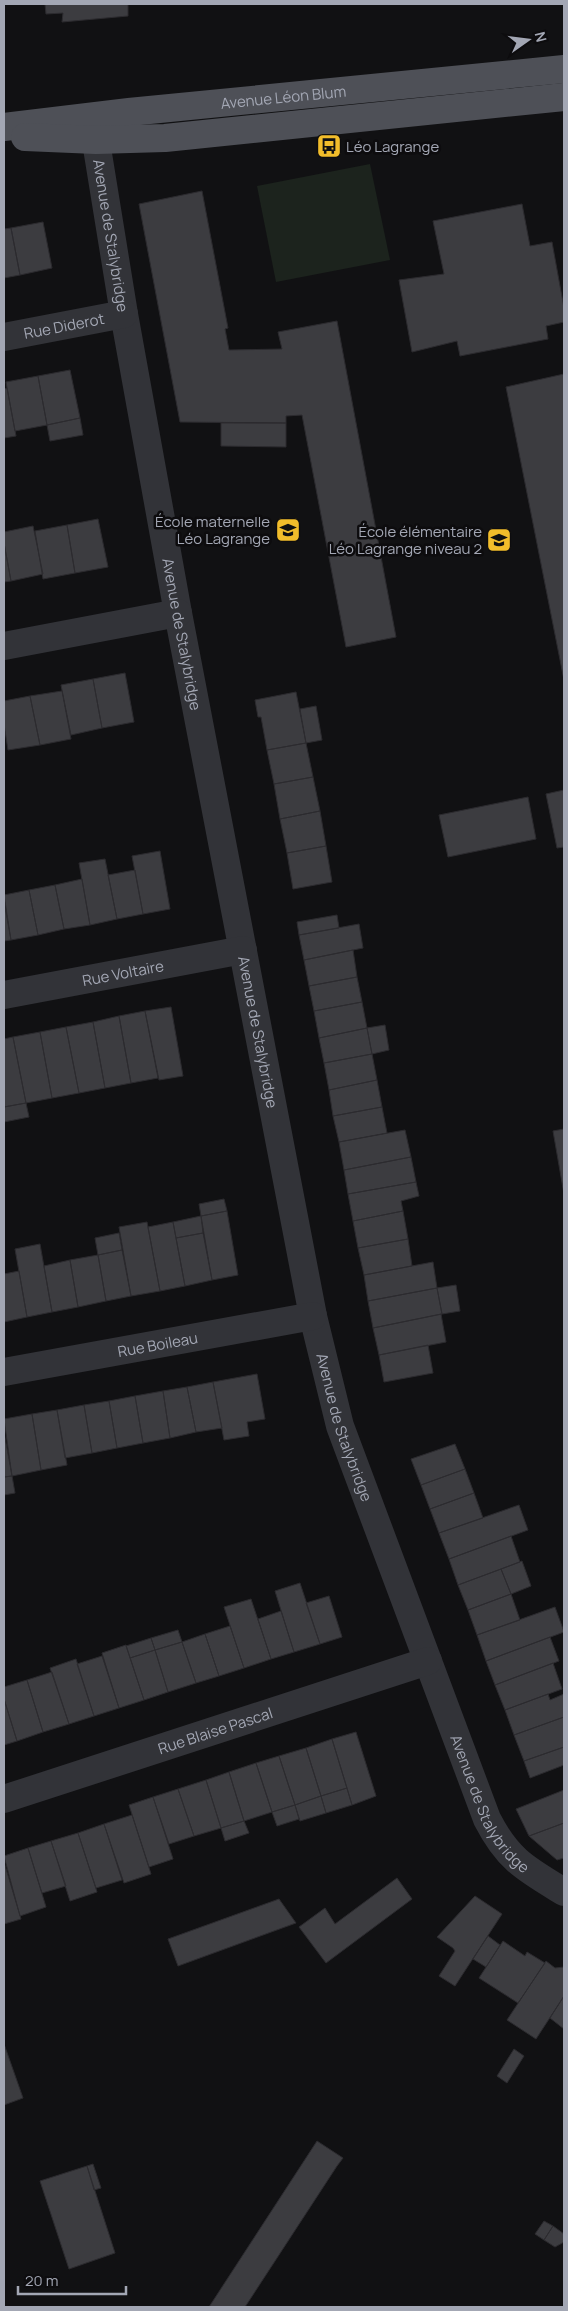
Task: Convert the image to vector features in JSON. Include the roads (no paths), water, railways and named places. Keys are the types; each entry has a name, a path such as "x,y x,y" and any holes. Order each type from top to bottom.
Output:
{"main road":[{"name":"Avenue Léon Blum","path":"4,137 94,128 564,69"},
{"name":"Avenue Léon Blum","path":"4,127 94,128 165,138 564,97"}],"street":[{"name":"Avenue de Stalybridge","path":"94,128 124,314 178,613 313,1316 340,1426 495,1834 504,1849 517,1861 564,1892"},
{"name":"Rue Diderot","path":"4,336 124,314"},
{"path":"4,646 178,613"},
{"name":"Rue Voltaire","path":"4,994 243,950"},
{"name":"Rue Boileau","path":"4,1372 313,1316"},
{"name":"Rue Blaise Pascal","path":"4,1799 428,1661"}],"place":[{"name":"Léo Lagrange","path":"329,146"},
{"name":"École maternelle Léo Lagrange","path":"288,530"},
{"name":"École élémentaire Léo Lagrange niveau 2","path":"499,540"}]}
